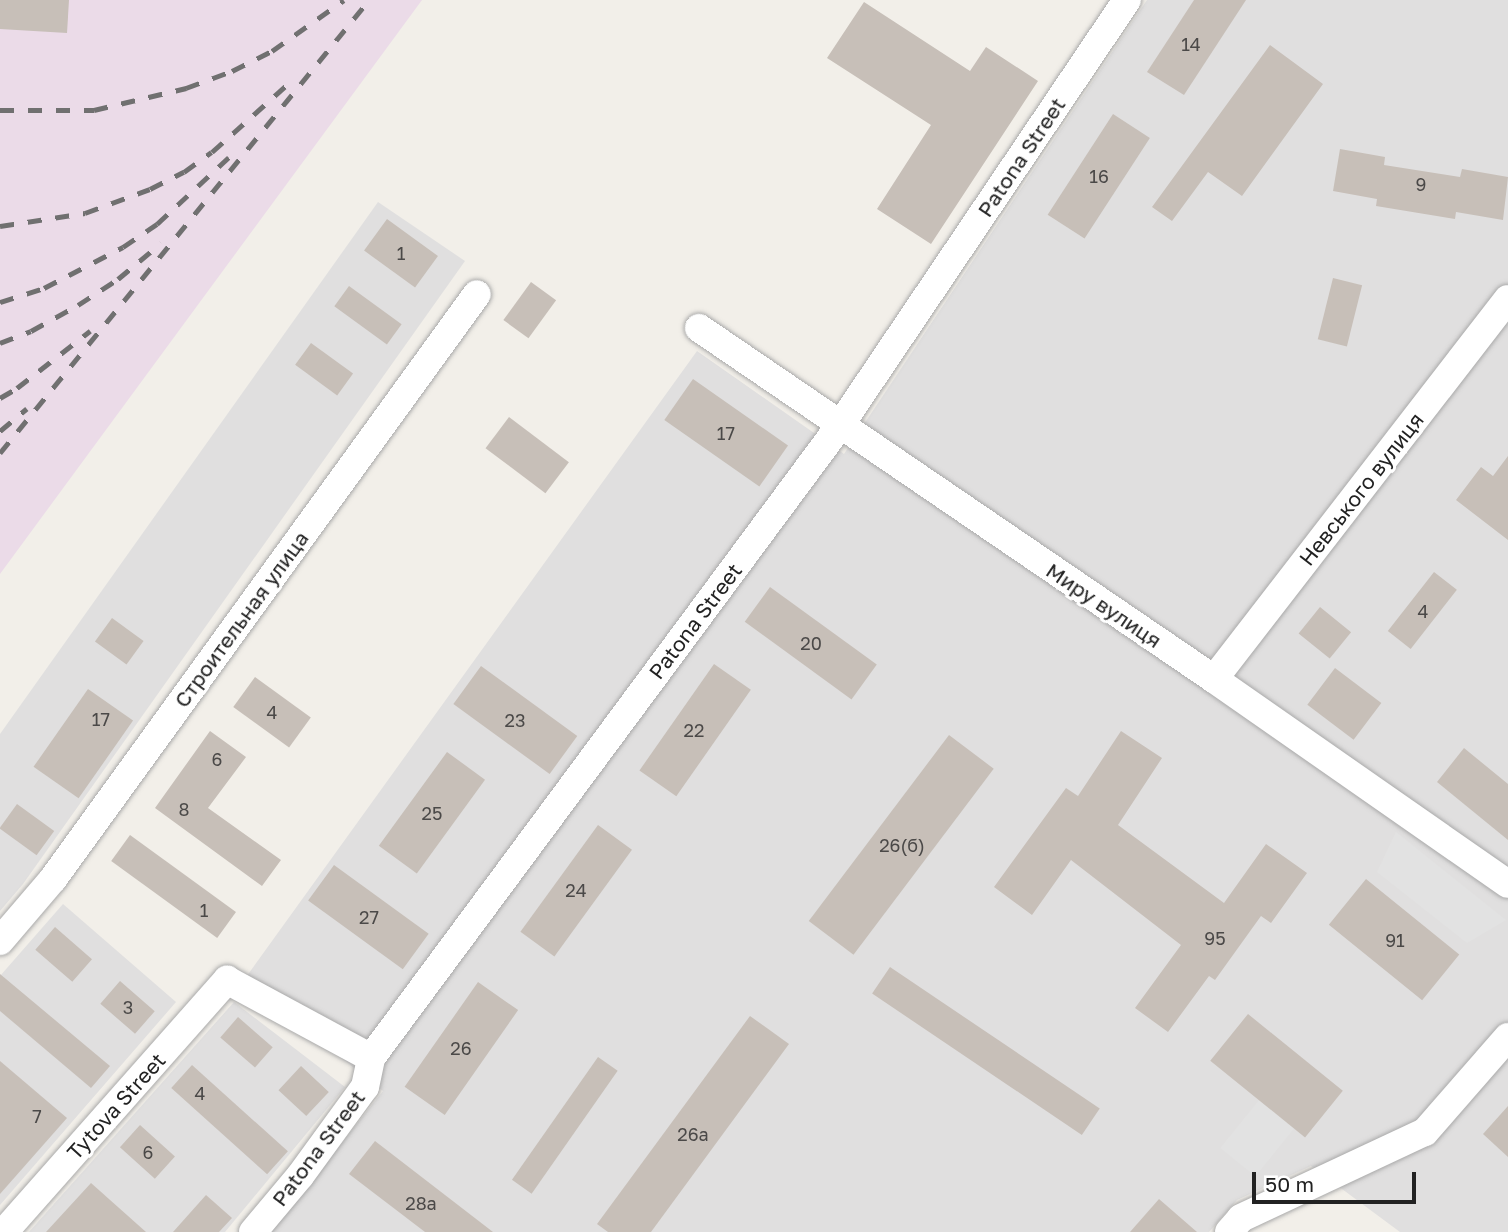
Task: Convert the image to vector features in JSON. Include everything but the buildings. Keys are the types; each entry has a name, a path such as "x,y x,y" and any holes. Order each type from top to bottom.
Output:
{"street":[{"name":"Patona Street","path":"253,1232 300,1176 365,1087 371,1058 841,424 1127,0"},
{"name":"Строительная улица","path":"0,941 54,879 477,294"},
{"name":"Невського вулиця","path":"1214,679 1508,299"},
{"name":"Миру вулиця","path":"699,328 1214,679 1508,884"},
{"name":"Tytova Street","path":"4,1232 227,980 371,1058"},
{"path":"1235,1225 1425,1132 1508,1037"}],"shaded area":[{"path":"0,0 422,0 0,574"},
{"path":"1147,0 1508,0 1508,1232 1400,1232 1311,1166 1237,1200 1209,1232 271,1232 383,1091 244,980 697,351 844,454"},
{"path":"378,202 465,261 23,884 0,911 0,734"},
{"path":"1396,832 1506,920 1467,943 1377,872"},
{"path":"63,904 176,1002 0,1205 0,976"},
{"path":"234,1002 345,1087 225,1232 29,1232"},
{"path":"1260,1099 1295,1127 1255,1176 1220,1148"}],"railway":[{"path":"0,110 94,110 186,88 232,71 272,51 344,0"},
{"path":"0,453 369,0"},
{"path":"0,226 85,213 150,189 184,172 212,152 290,82"},
{"path":"0,302 44,288 123,247 157,224 229,157"},
{"path":"0,343 31,331 78,305 118,279 161,243"},
{"path":"0,398 17,388 90,331"},
{"path":"0,431 27,408"}]}
